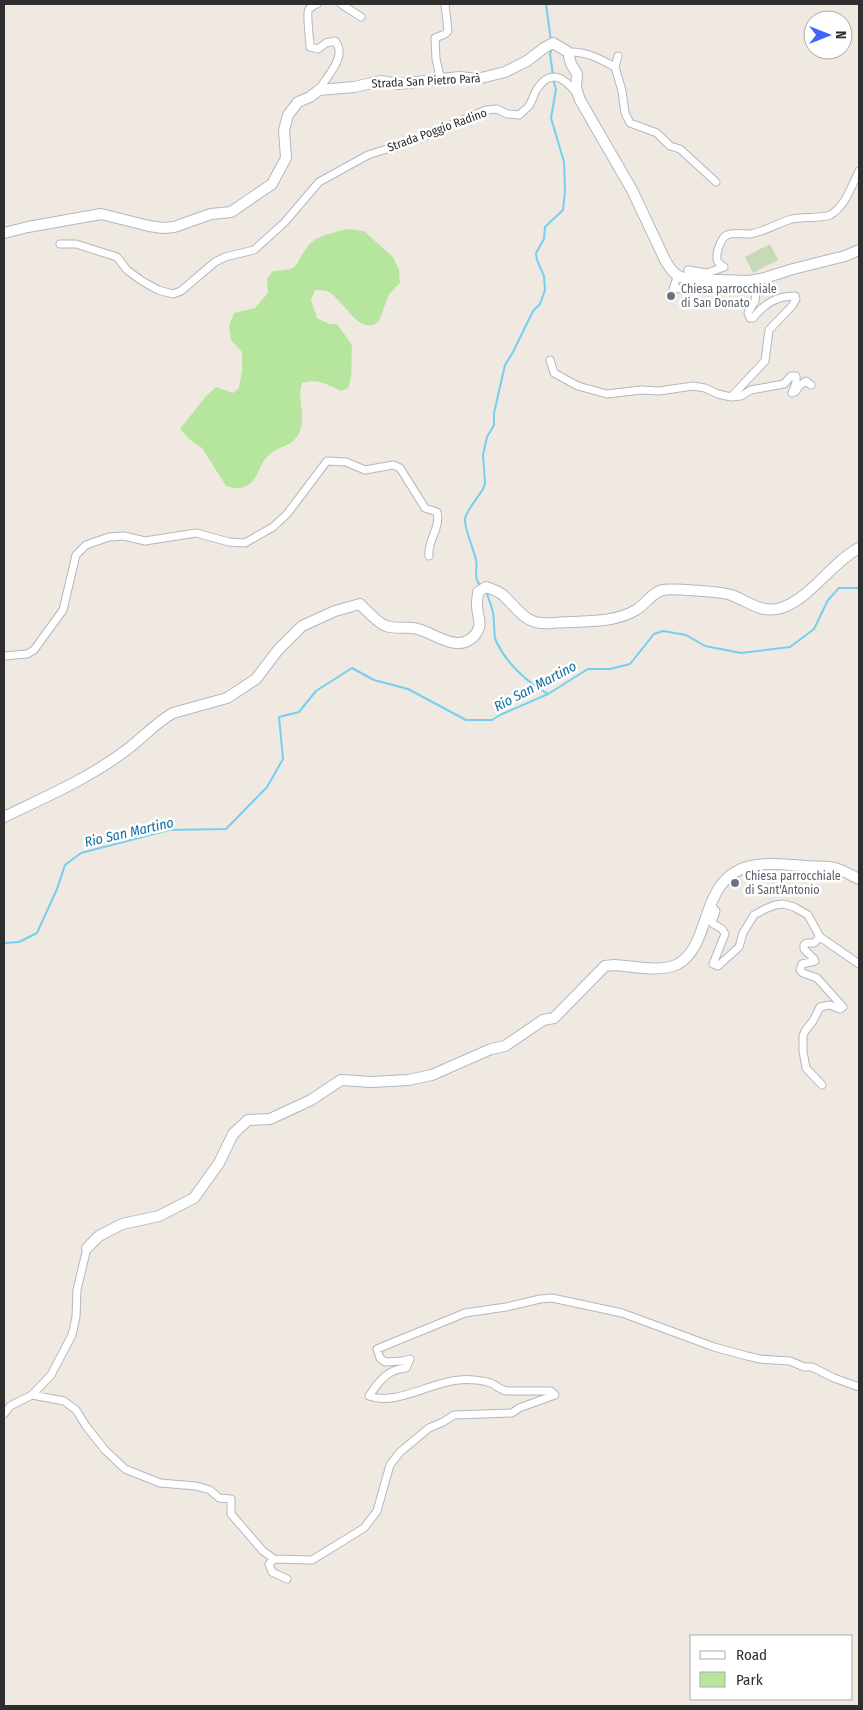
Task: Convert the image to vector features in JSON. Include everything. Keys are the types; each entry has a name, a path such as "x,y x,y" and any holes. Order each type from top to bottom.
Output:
{"street":[{"path":"316,4 310,8 307,14 310,47 318,49 326,43 335,41 339,47 336,65 319,90"},
{"path":"341,4 361,17"},
{"path":"445,4 448,30 445,34 435,38 435,43 439,72 442,76 449,78"},
{"name":"Strada San Pietro Parà","path":"4,233 94,214 163,228 174,227 211,214 231,212 272,184 286,158 284,130 288,115 298,102 310,97 319,90 354,87 381,81 399,84 459,77 478,79 505,72 527,61 552,44 568,52"},
{"path":"580,100 576,88 577,74 571,64 568,52 578,52 594,56 615,67"},
{"path":"618,56 615,67 622,91 625,113 630,123 657,133 670,146 680,149 716,182"},
{"name":"Strada Poggio Radino","path":"60,244 76,244 117,257 127,270 142,281 158,290 173,294 181,291 215,262 225,257 254,250 284,223 319,182 368,155 418,139 486,110 497,109 507,114 519,115 530,104 541,83 553,77 562,78 580,100 620,169 672,271 680,277 688,278"},
{"path":"731,397 765,360 769,330 792,306 796,299 795,296 774,299 761,308 753,318 750,318 748,313 755,301 756,291 748,286 688,278 688,270 707,273 724,267 716,259 719,246 728,234 750,234 768,230 789,220 817,216 824,217 832,214 844,202 859,171"},
{"path":"676,280 672,289 761,279 845,256 859,250"},
{"path":"550,360 554,373 564,380 607,394 641,390 659,391 693,386 731,397 742,396 751,390 784,384 791,376 796,376 796,383 792,393 806,381 811,385"},
{"path":"4,656 27,654 34,650 63,610 76,555 86,546 116,536 145,541 196,533 228,542 245,543 273,526 287,514 327,461 346,462 365,470 394,465 400,468 425,508 437,512 437,522 428,549 429,556"},
{"path":"4,817 92,774 125,752 154,726 173,713 227,698 256,679 278,650 302,626 335,611 360,604 384,626 424,630 451,643 473,638 481,624 476,604 482,589 502,595 524,616 540,624 617,619 638,609 653,595 662,590 721,592 761,609 781,608 812,588 848,554 859,548"},
{"path":"4,1414 10,1406 32,1395 51,1375 72,1335 76,1317 78,1290 87,1248 99,1236 116,1226 159,1216 194,1198 219,1163 233,1134 248,1120 270,1119 311,1100 341,1080 372,1082 408,1080 432,1075 491,1049 505,1046 543,1020 554,1018 605,966 663,968 678,964 693,951 710,904 719,886 726,878 749,866 774,863 836,868 859,879"},
{"path":"710,904 716,911 712,923 722,929 725,934 713,964 718,966 739,947 743,933 754,916 765,908 783,904 794,907 808,915 820,937 859,964"},
{"path":"820,937 814,943 804,945 804,949 815,960 802,964 800,970 825,984 843,1007 840,1009 830,1005 820,1007 803,1036 806,1068 822,1085"},
{"path":"32,1395 58,1399 70,1405 105,1450 125,1469 160,1483 196,1486 210,1490 219,1498 231,1499 232,1514 263,1551 274,1559 312,1560 364,1528 377,1511 390,1465 400,1452 429,1428 454,1415 512,1412 555,1394 551,1391 507,1391 501,1390 493,1384 460,1379 394,1397 378,1399 369,1396 388,1373 398,1368 406,1368 410,1359 385,1362 380,1358 377,1349 452,1317 475,1310 506,1307 552,1298 622,1313 714,1347 747,1356 790,1361 804,1367 812,1367 834,1378 859,1386"},
{"path":"274,1559 269,1564 272,1572 287,1579"}],"green space":[{"path":"346,229 364,231 393,257 399,270 400,283 389,294 379,321 372,325 365,325 358,321 327,291 315,290 311,300 317,318 329,324 337,324 352,345 350,384 348,388 341,391 317,382 302,383 300,394 302,422 295,440 271,453 262,464 254,479 245,487 234,488 226,486 202,448 189,439 180,429 206,396 216,387 233,393 239,388 242,371 242,352 231,340 229,326 234,313 255,308 268,293 267,278 273,271 294,267 312,242"},
{"path":"770,244 778,260 753,273 745,257"}],"waterway":[{"path":"546,4 551,41"},
{"path":"552,48 550,54 553,75"},
{"path":"480,585 476,576 476,560 465,519 485,483 483,455 487,437 494,425 494,413 505,365 533,311 540,304 545,290 544,276 536,253 544,239 545,227 563,210 565,191 564,162 551,118 556,89 553,80"},
{"name":"Rio San Martino","path":"4,943 19,942 37,933 57,889 65,865 81,853 169,830 226,829 267,787 283,759 279,717 299,712 316,691 352,668 374,680 408,689 466,720 492,720 548,694 588,669 610,669 630,664 654,634 663,631 686,635 705,646 741,653 790,647 814,629 828,600 839,588 859,588"},
{"path":"486,591 494,616 496,641 518,672 548,694"}],"place":[{"name":"Chiesa parrocchiale di San Donato","path":"671,296"},
{"name":"Chiesa parrocchiale di Sant'Antonio","path":"735,883"}]}
